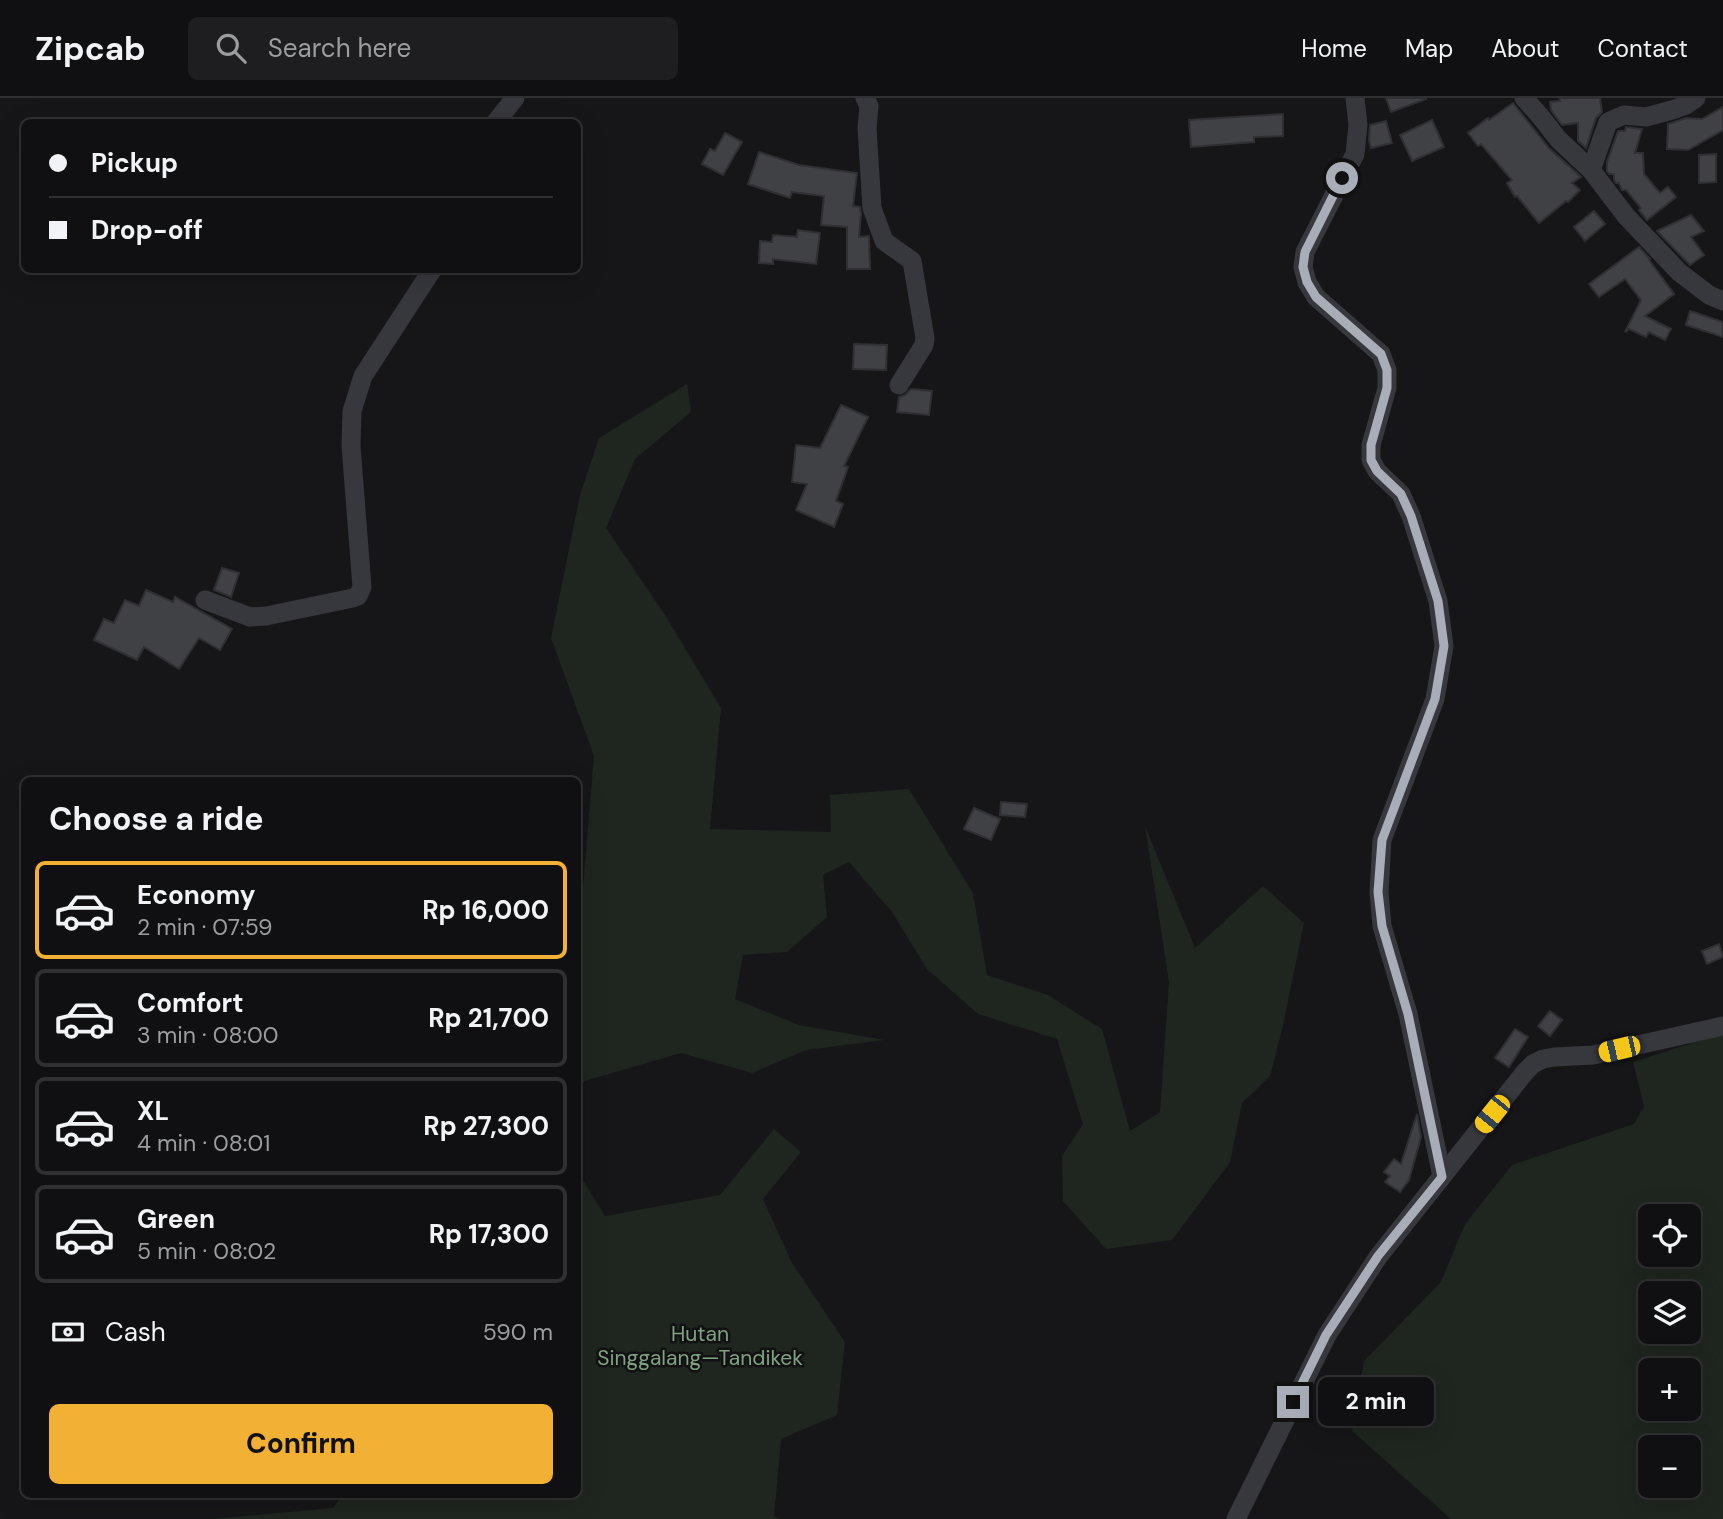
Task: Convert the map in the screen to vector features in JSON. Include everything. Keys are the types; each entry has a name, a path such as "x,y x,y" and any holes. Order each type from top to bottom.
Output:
{"street":[{"path":"498,119 515,98"},
{"path":"865,98 869,106 867,128 872,208 884,242 912,261 925,338 924,345 899,384"},
{"path":"1354,98 1357,125 1355,154 1305,252 1303,267 1307,282 1316,297 1381,354 1387,370 1387,388 1371,445 1371,460 1377,471 1401,494 1411,516 1438,601 1444,646 1435,699 1382,840 1378,892 1382,926 1408,1014 1442,1177"},
{"path":"1524,98 1558,139 1591,170 1626,216 1679,272 1709,295 1723,301"},
{"path":"1591,170 1608,122 1624,115 1646,117 1672,110 1696,98"},
{"path":"205,600 250,617 353,598 361,592 351,446 352,411 363,376 430,273"},
{"path":"1236,1519 1326,1335 1378,1256 1525,1072 1542,1059 1593,1055 1723,1026"}],"green space":[{"path":"687,384 691,412 635,459 606,528 665,615 721,708 710,829 831,832 830,795 909,789 973,893 987,975 1048,995 1102,1029 1130,1131 1160,1112 1169,982 1145,826 1195,948 1263,886 1304,923 1270,1076 1242,1103 1230,1162 1172,1240 1106,1249 1063,1201 1062,1156 1083,1124 1057,1039 978,1014 927,969 892,912 849,862 823,875 827,917 787,952 743,955 735,999 799,1025 884,1040 806,1050 752,1073 681,1053 581,1082 581,912 594,756 551,638 580,495 599,438"},
{"path":"1723,1036 1723,1519 1451,1519 1352,1431 1364,1361 1441,1282 1465,1224 1512,1165 1634,1124 1644,1106 1633,1062"},
{"name":"Hutan Singgalang—Tandikek","path":"774,1129 801,1152 763,1199 791,1261 845,1342 837,1415 781,1439 774,1516 780,1519 213,1519 333,1508 341,1498 581,1498 581,1177 605,1216 720,1195"}],"building":[{"path":"1386,98 1426,98 1426,99 1391,112"},
{"path":"1559,98 1600,98 1602,112 1596,118 1586,148 1578,141 1578,123 1562,125 1551,110 1550,102 1560,101"},
{"path":"1513,103 1549,148 1581,177 1572,183 1580,190 1539,223 1517,196 1515,197 1507,183 1512,180 1468,133"},
{"path":"1723,107 1723,130 1688,150 1667,149 1668,124 1686,118 1702,119"},
{"path":"1283,114 1283,136 1254,137 1254,142 1191,147 1189,120"},
{"path":"1432,120 1444,147 1412,161 1400,135"},
{"path":"1386,121 1392,143 1371,148 1370,125"},
{"path":"1626,127 1642,129 1635,153 1643,153 1644,174 1660,193 1668,187 1676,197 1647,220 1626,190 1622,190 1619,183 1616,183 1614,174 1607,171 1607,162 1618,131 1625,131"},
{"path":"725,133 742,142 723,175 702,164 710,149 715,151"},
{"path":"759,152 799,165 857,173 853,206 860,207 859,237 869,236 870,269 847,269 847,227 821,225 824,196 792,192 790,198 748,184"},
{"path":"1716,154 1716,182 1699,183 1699,155"},
{"path":"1594,211 1605,224 1585,241 1574,227"},
{"path":"1691,215 1704,231 1691,237 1704,255 1690,265 1657,231"},
{"path":"798,230 820,233 816,264 773,259 773,264 759,263 760,241 772,242 773,235 797,237"},
{"path":"1639,247 1674,294 1645,316 1671,329 1665,340 1649,332 1646,337 1629,329 1625,332 1641,300 1625,279 1599,297 1589,284"},
{"path":"1690,311 1723,322 1723,337 1686,325"},
{"path":"854,344 887,345 886,370 853,369"},
{"path":"911,389 932,391 929,415 897,412 899,397"},
{"path":"841,405 868,417 844,466 848,467 836,501 843,504 834,527 796,510 807,484 792,482 796,445 820,448"},
{"path":"222,568 239,573 231,597 214,590"},
{"path":"146,590 173,602 175,597 232,629 220,650 199,638 179,669 144,647 137,660 94,640 104,619 114,623 125,600 139,606"},
{"path":"1001,802 1027,804 1025,817 1000,815"},
{"path":"974,808 1000,819 991,840 964,829"},
{"path":"1719,944 1723,957 1707,964 1702,951"},
{"path":"1550,1011 1562,1020 1550,1036 1538,1026"},
{"path":"1515,1029 1528,1037 1509,1067 1495,1058"},
{"path":"1417,1114 1421,1137 1409,1180 1400,1192 1385,1182 1390,1176 1384,1172 1394,1159 1401,1164"}],"route":[{"path":"1293,1402 1326,1335 1378,1256 1442,1177 1408,1014 1382,926 1378,892 1382,840 1435,699 1444,646 1438,601 1411,516 1401,494 1377,471 1371,460 1371,445 1387,388 1387,370 1381,354 1316,297 1307,282 1303,267 1305,252 1342,178"}]}
